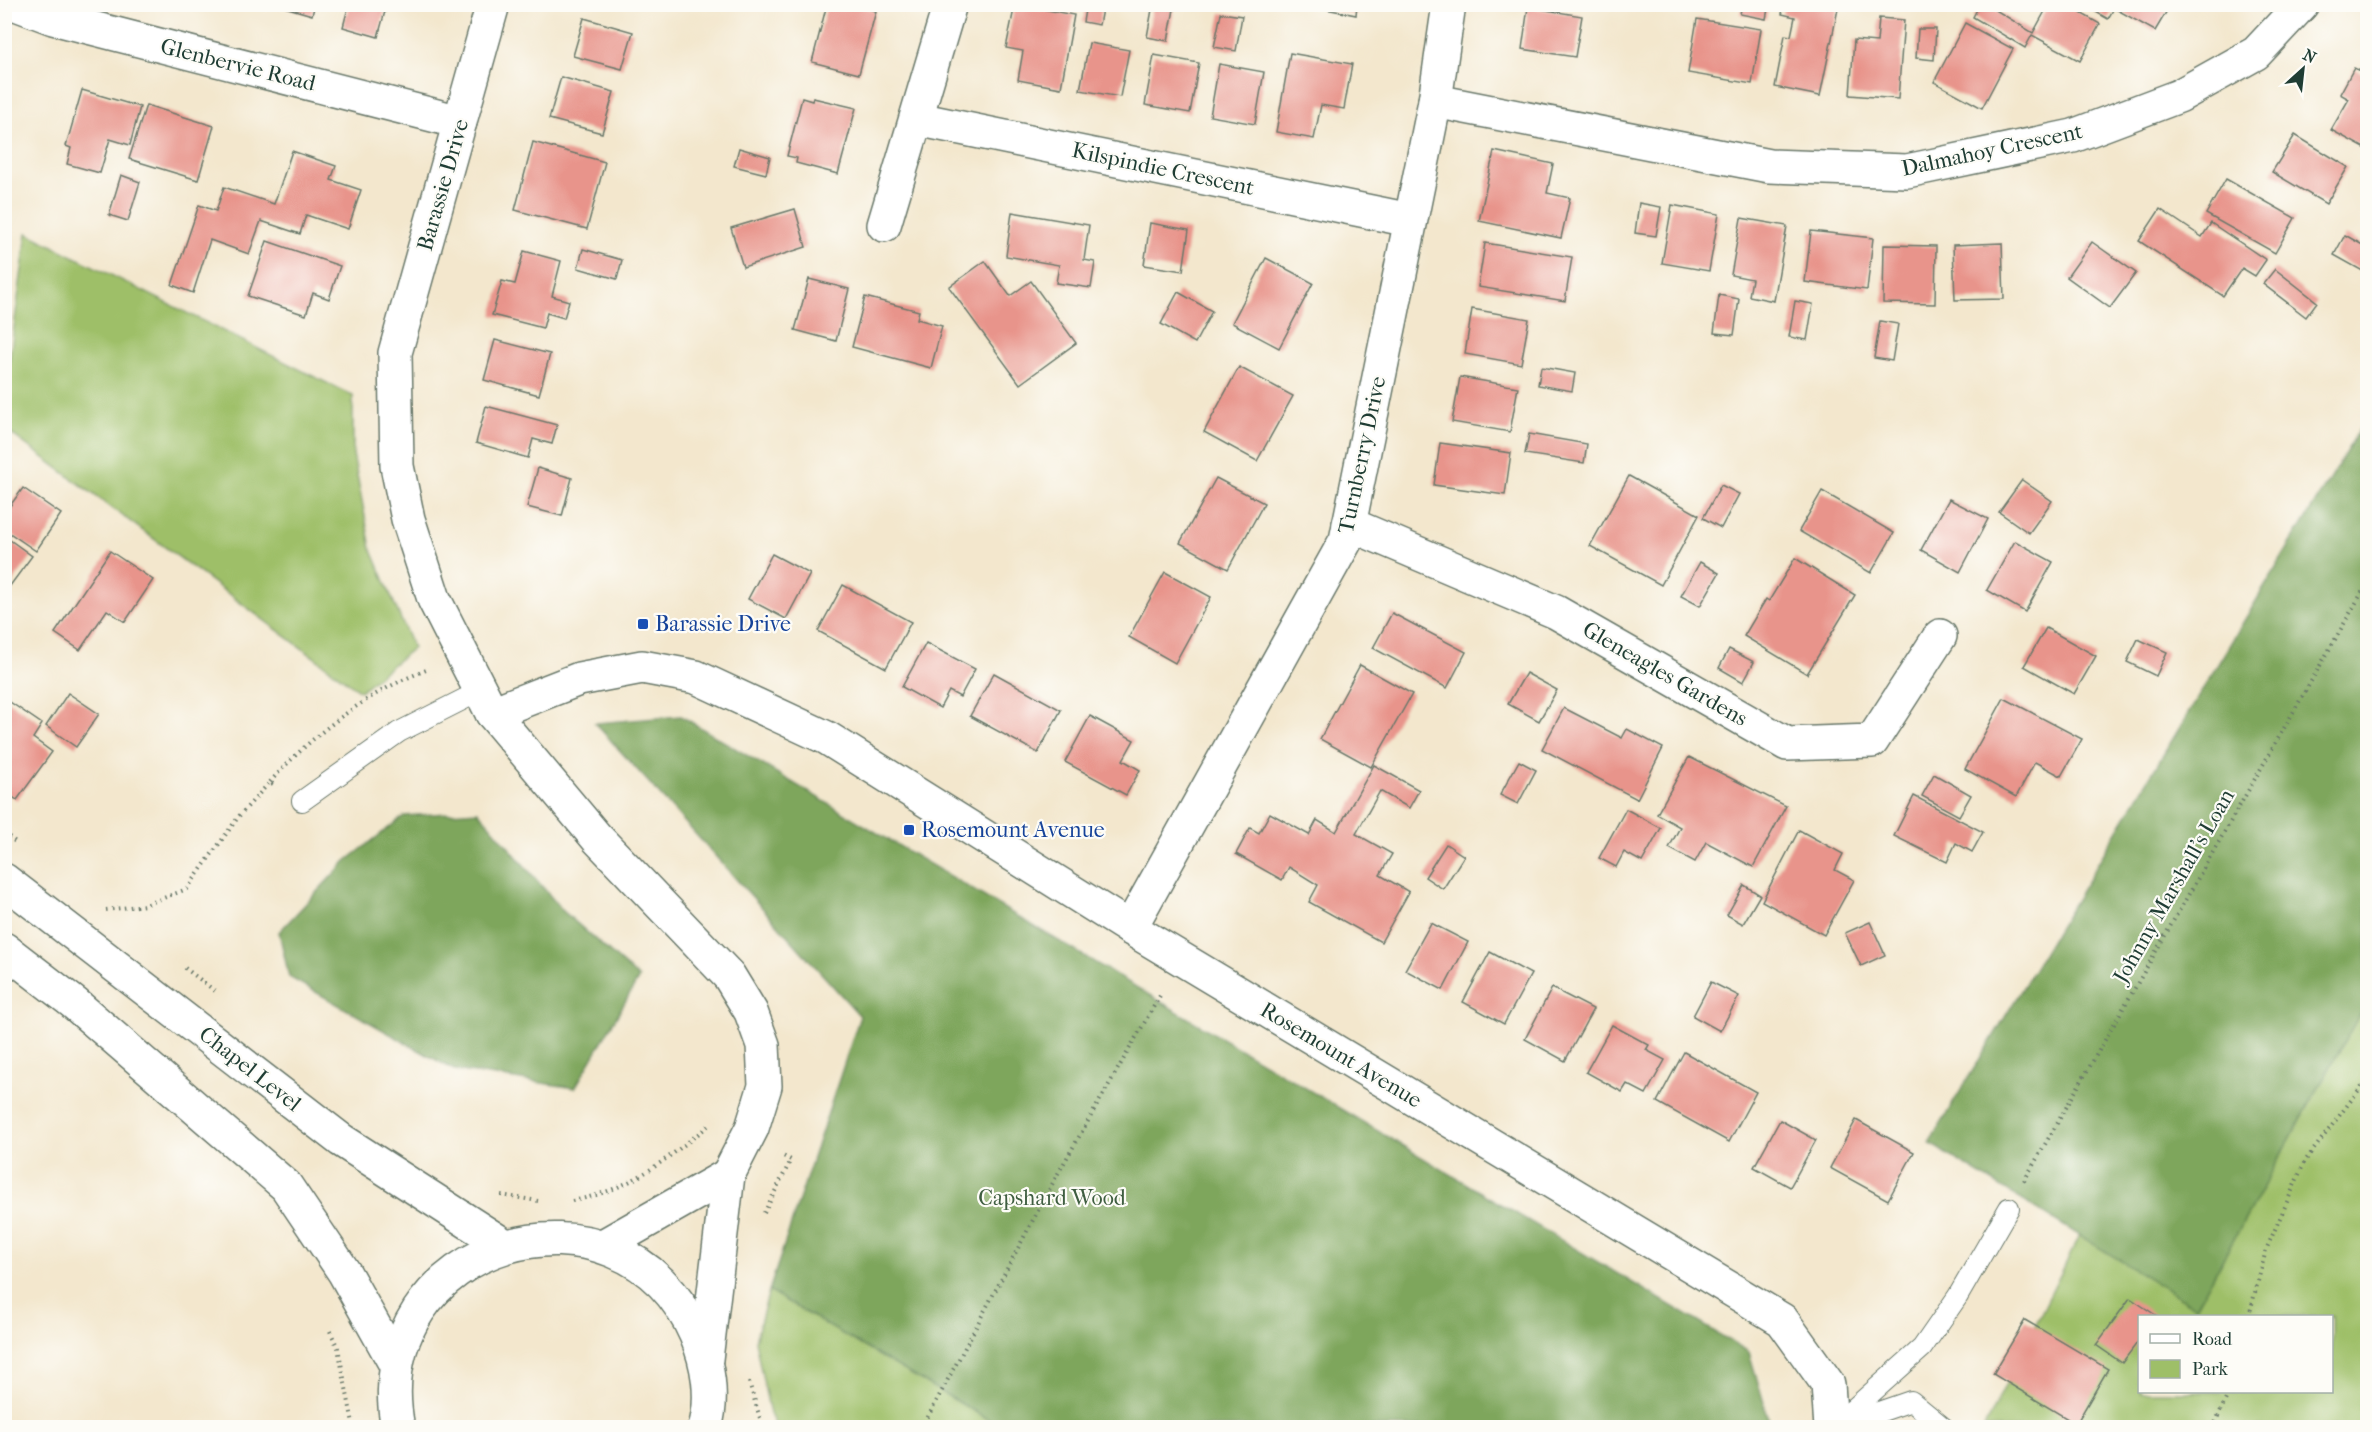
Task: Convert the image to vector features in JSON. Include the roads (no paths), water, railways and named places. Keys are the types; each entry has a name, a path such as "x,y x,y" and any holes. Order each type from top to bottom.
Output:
{"street":[{"name":"Glenbervie Road","path":"16,4 64,21 460,122"},
{"name":"Barassie Drive","path":"493,4 395,353 394,404 397,466 408,519 434,598 486,702 597,838 729,976 751,1012 763,1045 765,1086 748,1137 728,1175"},
{"path":"884,225 950,4"},
{"name":"Turnberry Drive","path":"1130,928 1346,540 1435,101 1449,4"},
{"name":"Dalmahoy Crescent","path":"1435,101 1770,166 1907,171 2073,136 2179,96 2256,53 2302,4"},
{"name":"Kilspindie Crescent","path":"917,119 1410,220"},
{"name":"Gleneagles Gardens","path":"1349,524 1556,612 1787,744 1872,741 1940,636"},
{"name":"Rosemount Avenue","path":"486,702 579,679 642,667 696,677 826,738 1130,928 1782,1320 1828,1384 1832,1428"},
{"name":"Chapel Level","path":"4,880 341,1140 504,1245"},
{"path":"4,949 74,1003 286,1186 344,1272 396,1365"},
{"path":"603,1246 728,1175"},
{"path":"710,1423 706,1359 728,1175"},
{"path":"398,1428 394,1406 396,1365 409,1325 433,1290 466,1262 504,1245 554,1238 603,1246 650,1272 685,1311 706,1359"}],"lane":[{"path":"302,801 399,732 486,702"},
{"path":"1832,1428 1922,1348 1958,1296 2009,1208"},
{"path":"1832,1428 1911,1401 1944,1428"}],"place":[{"name":"Barassie Drive","path":"643,624"},
{"name":"Rosemount Avenue","path":"909,830"}],"park label":[{"name":"Capshard Wood","path":"1052,1198"}]}
